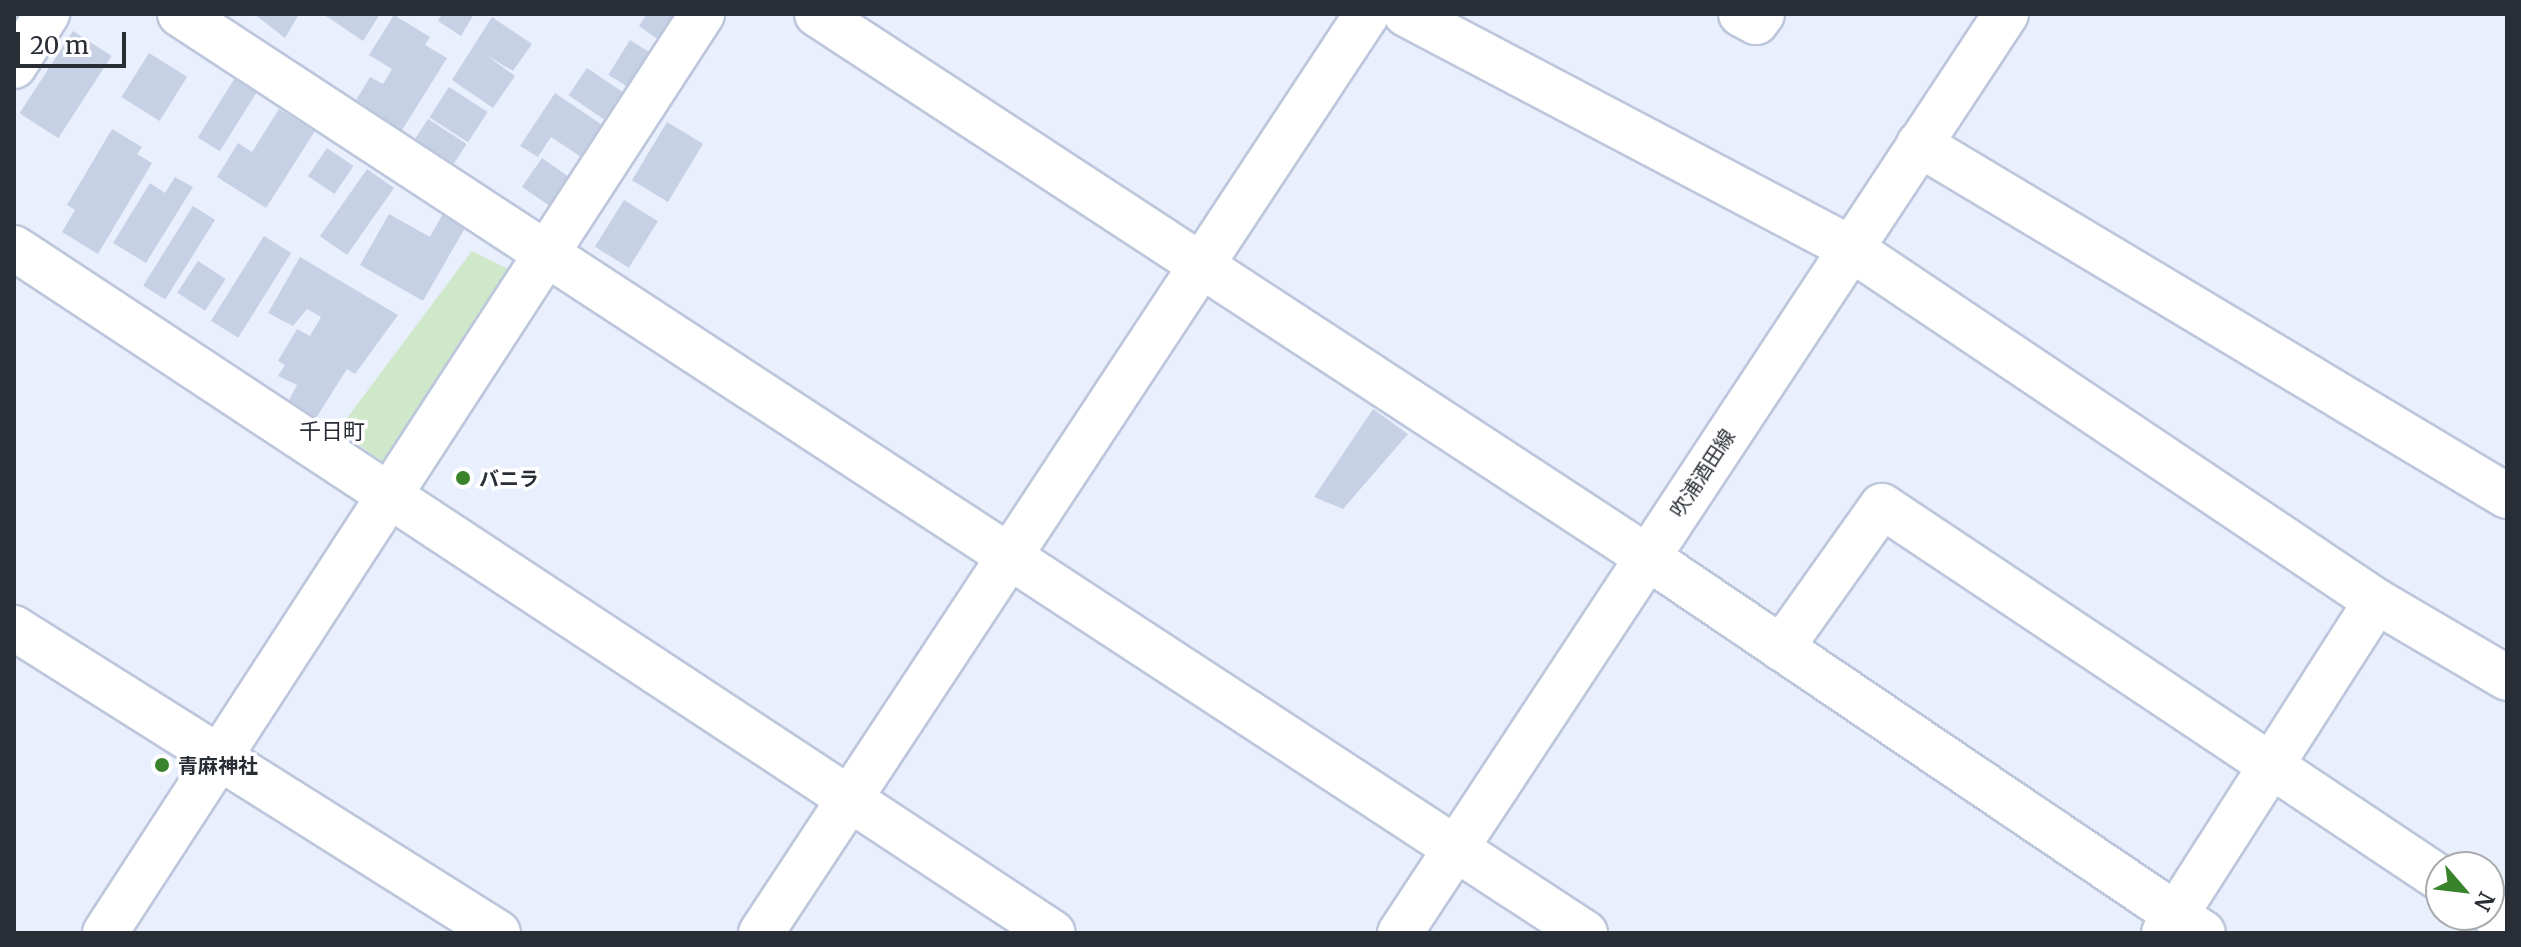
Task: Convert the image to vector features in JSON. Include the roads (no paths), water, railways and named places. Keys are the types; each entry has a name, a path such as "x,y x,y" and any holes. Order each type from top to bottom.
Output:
{"street":[{"path":"14,66 47,14"},
{"path":"180,14 1585,933"},
{"path":"105,933 386,493 702,14"},
{"path":"817,14 1199,269 1647,557 2181,927 2270,767 2376,601"},
{"path":"761,933 1367,14"},
{"path":"1406,14 1850,248 2376,601 2507,678"},
{"path":"1741,14 1756,22 1762,14"},
{"name":"吹浦酒田線","path":"1400,933 2006,14"},
{"path":"1919,144 2507,496"},
{"path":"14,248 1053,933"},
{"path":"1781,648 1882,506 2425,869"},
{"path":"14,628 220,754 498,933"}],"place":[{"name":"バニラ","path":"463,478"},
{"name":"青麻神社","path":"162,765"}],"district":[{"name":"千日町","path":"332,432"}]}
